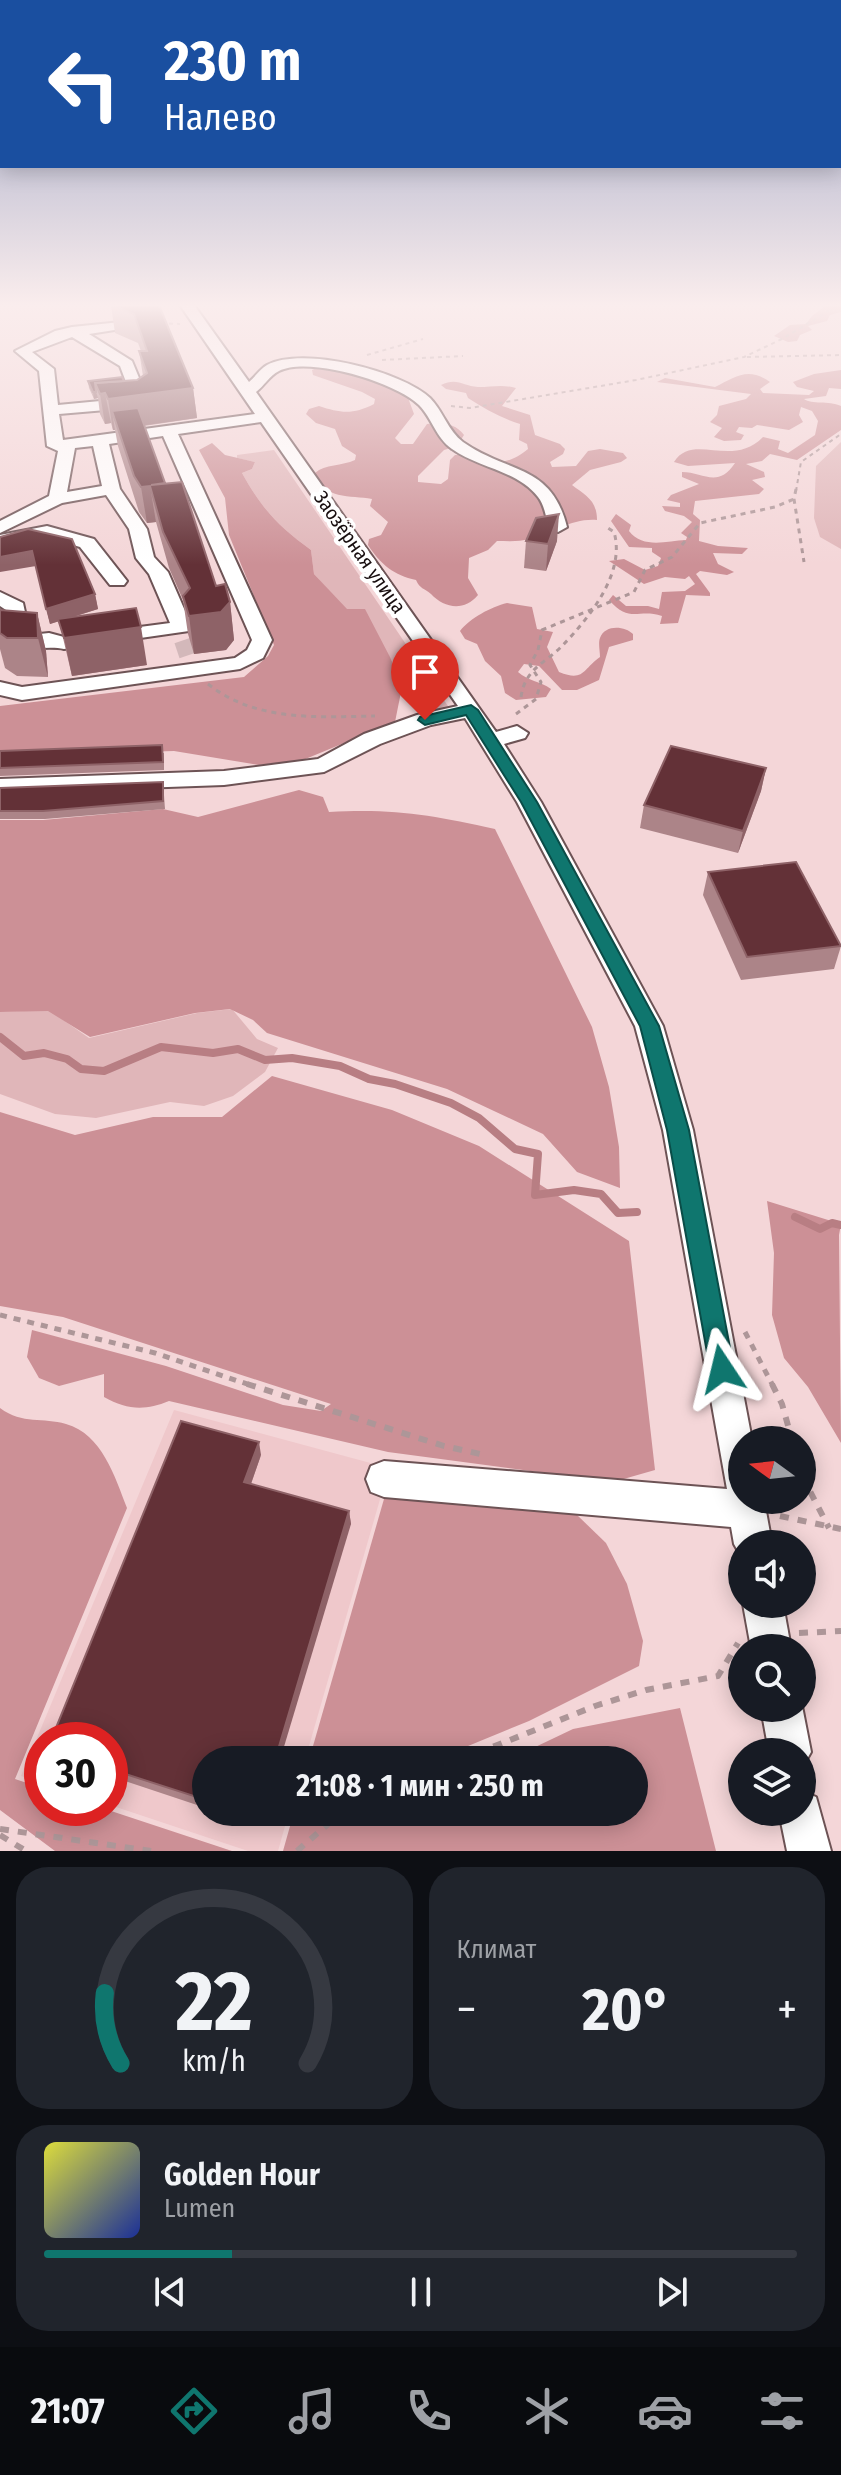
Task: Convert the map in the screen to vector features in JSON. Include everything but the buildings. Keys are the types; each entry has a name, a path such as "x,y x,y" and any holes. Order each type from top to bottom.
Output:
{"street":[{"path":"50,391 55,446 266,417"},
{"path":"53,410 141,402 137,391"},
{"name":"Заозёрная улица","path":"249,391 480,725 529,802 649,1026 678,1130 732,1426"},
{"path":"408,391 425,402 457,446 513,470 549,496 558,527"},
{"path":"0,598 16,607 10,645 49,639 64,643 188,648 250,659 256,654 262,640 168,429"},
{"path":"100,440 111,489 138,529 145,558 158,572 188,648"},
{"path":"57,499 67,446"},
{"path":"0,528 57,499 111,489"},
{"path":"0,541 47,531 87,543 117,581"},
{"path":"0,688 22,694 188,648"},
{"path":"0,786 224,778 324,765 372,739 425,720 480,725 517,733"},
{"path":"384,1479 728,1508"},
{"path":"804,1826 809,1851"}],"path":[{"path":"425,402 470,408 569,391"},
{"path":"804,562 794,499 801,462 841,434"},
{"path":"521,697 522,682 530,669 542,630 634,592 645,570 658,566 684,547 700,523 775,507 794,499"},
{"path":"530,669 561,647 608,584 619,549 614,532 605,526"},
{"path":"188,648 217,693 296,718 391,716 425,720"},
{"path":"480,725 520,713 536,699 541,682 530,669"},
{"path":"0,1315 155,1353 311,1406 444,1446 501,1458"},
{"path":"743,1327 782,1404 788,1426"},
{"path":"816,1503 829,1528"},
{"path":"769,1514 841,1529"},
{"path":"496,1746 646,1690 718,1676 741,1638 768,1629 841,1631"},
{"path":"297,1851 326,1826"},
{"path":"0,1832 26,1851"},
{"path":"0,1832 151,1851"}],"shaded area":[{"path":"399,391 407,395 414,414 395,438 401,444 413,444 427,424 447,424 464,435 457,446 444,450 418,476 418,482 441,484 448,479 450,460 455,455 500,462 528,449 527,444 519,440 520,424 458,391 513,391 502,406 530,415 535,435 560,444 565,449 563,454 550,462 552,467 576,466 588,451 600,449 623,453 627,458 590,470 572,485 593,503 597,520 571,524 525,540 497,541 488,550 469,558 468,578 478,595 467,604 448,605 436,599 416,580 383,564 373,552 368,545 369,539 381,535 388,522 370,506 372,499 331,492 324,488 315,473 355,460 356,455 342,446 335,429 316,423 306,414 309,409 319,406 353,411 374,404 375,399 362,392"},
{"path":"730,391 809,395 814,391 828,391 826,396 804,399 841,406 841,430 797,460 770,454 762,461 746,464 764,472 765,477 752,480 764,489 759,494 695,501 693,514 700,520 699,541 748,548 742,554 713,553 718,564 734,572 727,575 700,571 696,574 710,596 686,595 678,623 660,624 662,616 629,614 616,607 609,600 613,595 626,606 659,609 662,592 685,591 695,584 689,576 685,579 665,577 644,584 609,561 624,559 645,570 658,566 661,558 652,552 652,548 629,547 611,521 616,514 631,525 629,531 641,540 655,543 686,540 687,537 681,533 692,522 684,516 665,511 662,506 680,507 680,503 667,500 671,495 699,484 682,477 682,472 716,477 729,471 735,463 688,466 674,462 682,454 702,449 739,450 763,437 780,441 778,449 788,453 815,435 818,421 812,411 801,407 799,415 803,422 789,430 757,425 752,428 739,427 736,432 744,435 741,440 724,441 714,437 722,428 710,422 717,415 719,406 746,399 751,394"},
{"path":"841,442 841,549 820,537 814,518 816,466"},
{"path":"212,443 225,455 255,462 252,469 242,473 272,516 311,550 314,574 347,609 365,609 402,687 395,722 303,760 259,765 174,751 9,756 0,753 0,706 244,677 268,656 274,645 229,535 225,498 199,450"},
{"path":"274,450 450,709 424,715 412,706 391,659 314,574 311,550 280,525 257,497 242,473 252,469 255,462 237,458 237,455"},
{"path":"507,603 532,607 537,629 553,632 547,647 559,672 567,675 582,673 600,657 599,640 606,630 625,629 633,634 633,640 609,647 599,680 577,690 562,690 539,666 524,664 518,672 551,689 546,697 516,700 505,693 501,676 485,661 477,644 465,639 460,631 481,614"},
{"path":"299,790 323,797 329,812 413,814 495,829 592,1027 609,1087 619,1147 620,1188 577,1172 543,1134 447,1089 267,1033 253,1020 230,1009 195,1013 90,1037 48,1011 0,1012 0,820 43,820 163,809 198,817"},
{"path":"232,1009 257,1039 278,1048 265,1072 233,1096 204,1106 170,1102 96,1118 55,1114 0,1094 0,1012 49,1010 89,1038 197,1013"},
{"path":"272,1076 392,1110 479,1146 629,1241 655,1470 613,1482 388,1452 169,1401 144,1408 120,1405 104,1397 104,1374 59,1386 39,1378 27,1357 32,1330 166,1366 283,1405 321,1411 331,1404 63,1317 0,1306 0,1112 75,1135 153,1117 222,1117"},
{"path":"767,1201 841,1224 841,1443 808,1387 784,1358 772,1315 774,1253"},
{"path":"0,1408 25,1419 66,1424 89,1437 106,1458 127,1508 39,1722 24,1722 24,1757 15,1779 24,1782 24,1826 128,1826 128,1817 232,1851 55,1851 0,1810"},
{"path":"174,1410 389,1468 309,1746 192,1746 192,1826 285,1826 278,1851 248,1851 128,1811 128,1722 44,1722"},
{"path":"386,1492 576,1514 606,1543 627,1584 643,1641 639,1666 529,1721 468,1746 313,1746"},
{"path":"680,1708 716,1851 283,1851 290,1826 648,1826 648,1746 537,1746 573,1729"}],"waterway":[{"path":"0,1037 24,1056 44,1053 67,1059 81,1069 104,1071 161,1047 213,1053 238,1049 265,1060 292,1058 340,1066 369,1079 395,1084 451,1103 479,1118 515,1149 538,1154 535,1195 574,1190 601,1194 618,1213 637,1212"},
{"path":"795,1217 820,1229 832,1223 841,1225"}],"tunnel":[{"path":"184,640 189,655"}],"route":[{"path":"425,720 471,710 529,802 649,1026 678,1130 722,1369"}]}
